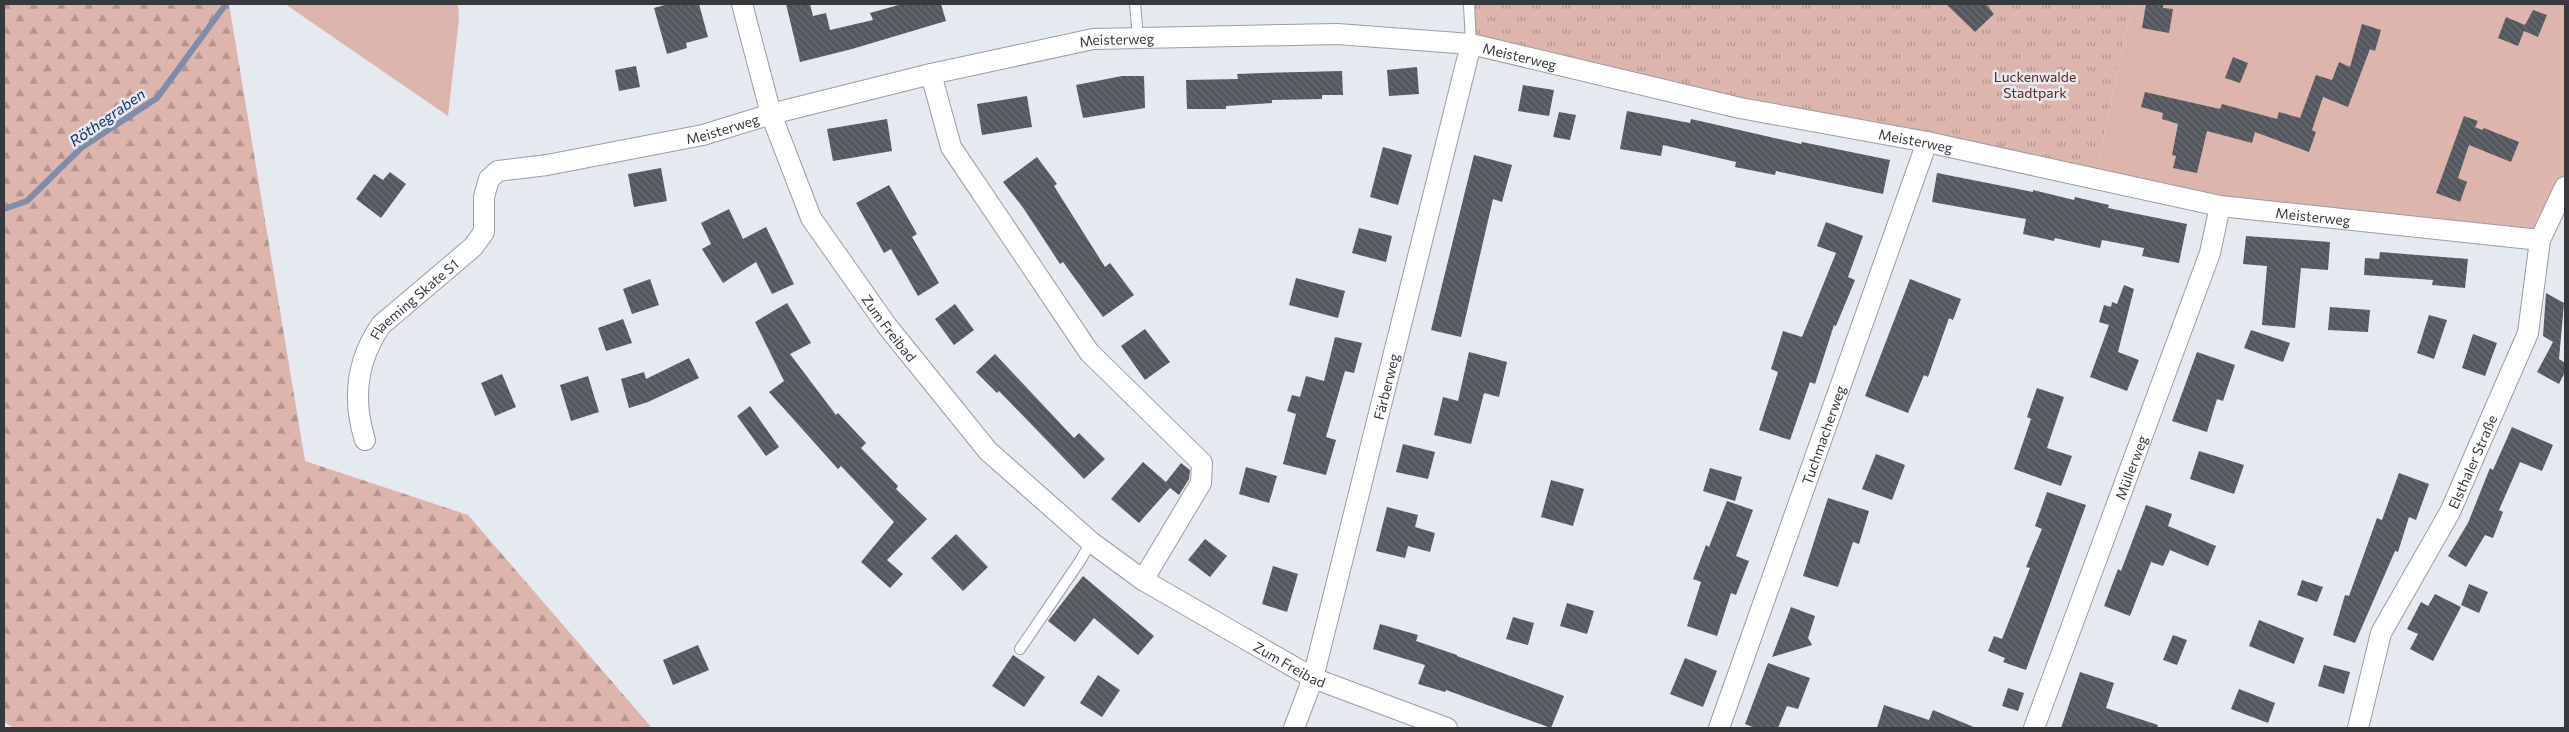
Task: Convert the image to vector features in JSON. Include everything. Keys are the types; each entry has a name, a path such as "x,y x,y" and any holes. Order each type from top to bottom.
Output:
{"street":[{"name":"Zum Freibad","path":"742,4 771,114 811,218 887,326 988,451 1090,542 1143,580 1313,678 1447,728"},
{"name":"Meisterweg","path":"498,171 547,165 703,135 771,114 931,74 1093,38 1337,34 1471,44 1740,108 1927,142 2220,206 2540,240"},
{"name":"Färberweg","path":"1294,728 1313,678 1471,44"},
{"path":"931,74 951,147 1088,352 1202,463 1201,484 1143,580"},
{"name":"Tuchmacherweg","path":"1719,728 1927,142"},
{"name":"Flaeming Skate S1","path":"364,440 357,415 357,392 370,341 381,325 473,247 484,232 484,197 489,179 498,171"},
{"name":"Elsthaler Straße","path":"2358,728 2381,633 2450,512 2528,333 2540,240 2565,186"},
{"name":"Müllerweg","path":"2034,728 2210,253 2220,206"}],"lane":[{"path":"1135,4 1138,37"},
{"path":"1469,4 1471,44"},
{"path":"1020,649 1080,561 1090,542"}],"green space":[{"path":"4,4 229,4 305,461 468,515 652,728 14,728 4,722"},
{"path":"285,4 458,4 459,19 448,116"},
{"name":"Luckenwalde Stadtpark","path":"1471,4 2132,4 2095,177 1471,44"},
{"path":"2132,4 2565,4 2565,187 2540,240 2220,206 2095,177"}],"building":[{"path":"668,4 699,4 708,37 686,43 687,48 667,54 654,8"},
{"path":"786,4 810,4 813,16 826,13 830,30 873,20 870,13 902,4 941,4 946,21 852,49 800,62"},
{"path":"1946,4 1986,4 1994,14 1975,32"},
{"path":"2146,4 2163,4 2163,8 2173,9 2169,33 2142,28"},
{"path":"2533,10 2547,15 2538,37 2524,31 2518,46 2498,38 2506,17 2525,25"},
{"path":"2362,24 2381,30 2375,51 2370,49 2348,107 2323,97 2312,130 2316,132 2309,152 2255,132 2252,143 2207,131 2197,173 2173,168 2176,156 2172,155 2178,124 2162,119 2163,113 2141,107 2145,92 2220,109 2222,104 2277,119 2279,112 2300,118 2316,75 2332,80 2339,62 2350,67"},
{"path":"2233,57 2248,63 2240,83 2225,78"},
{"path":"636,66 640,87 619,91 615,70"},
{"path":"1417,67 1419,94 1389,96 1387,70"},
{"path":"1342,71 1343,95 1322,95 1322,99 1272,100 1272,103 1226,106 1226,109 1187,109 1186,80 1238,79 1237,74"},
{"path":"1122,76 1144,76 1145,108 1083,118 1076,85"},
{"path":"1523,85 1554,90 1549,116 1518,111"},
{"path":"1027,96 1032,127 982,135 977,104"},
{"path":"1627,111 1690,123 1691,119 1801,144 1802,142 1890,160 1883,194 1776,171 1775,175 1735,167 1736,162 1663,145 1661,156 1620,149"},
{"path":"1559,112 1576,115 1570,140 1553,137"},
{"path":"2464,116 2478,121 2475,127 2482,130 2484,128 2519,142 2511,162 2469,145 2458,178 2467,182 2460,202 2436,193"},
{"path":"887,119 892,151 833,161 827,129"},
{"path":"1383,147 1412,155 1398,205 1370,197"},
{"path":"1474,155 1512,165 1502,202 1493,199 1461,337 1431,330"},
{"path":"1037,157 1057,184 1054,186 1105,267 1110,263 1134,295 1103,317 1063,262 1060,264 1024,209 1003,182"},
{"path":"661,168 667,201 634,207 628,174"},
{"path":"390,172 406,184 381,218 356,199 374,174 383,180"},
{"path":"1937,173 2033,192 2033,190 2074,200 2075,197 2109,205 2108,208 2187,224 2179,263 2142,256 2144,248 2102,240 2100,248 2055,238 2054,241 2023,234 2026,219 1932,202"},
{"path":"889,185 917,234 912,237 939,283 918,296 891,249 884,253 856,203"},
{"path":"729,209 743,239 766,227 794,284 772,294 756,262 723,283 702,249 711,244 701,223"},
{"path":"1826,222 1863,236 1848,277 1855,280 1836,326 1834,325 1815,384 1810,382 1790,440 1759,430 1778,372 1771,369 1783,331 1802,337 1836,253 1817,246"},
{"path":"1359,228 1392,236 1386,262 1352,253"},
{"path":"2246,236 2330,242 2328,270 2301,268 2295,328 2262,325 2267,266 2243,264"},
{"path":"2380,252 2468,259 2465,288 2432,285 2433,280 2364,275 2365,258 2379,259"},
{"path":"1296,278 1345,291 1338,318 1289,305"},
{"path":"650,279 659,305 632,314 623,289"},
{"path":"1910,279 1961,299 1953,320 1949,318 1928,377 1924,375 1908,413 1865,396"},
{"path":"2124,285 2134,289 2118,352 2139,360 2127,391 2090,377 2109,325 2099,322 2104,305 2111,307 2112,302 2117,304"},
{"path":"2546,293 2564,303 2559,359 2565,363 2565,372 2559,384 2537,372 2553,342 2543,336"},
{"path":"787,303 811,343 790,354 836,415 838,413 866,443 861,448 898,486 896,489 927,519 887,560 903,574 890,588 861,562 894,522 841,466 838,469 769,392 784,381 755,322"},
{"path":"955,304 974,330 954,345 935,319"},
{"path":"2330,307 2370,310 2368,332 2328,330"},
{"path":"2429,315 2447,320 2434,359 2417,353"},
{"path":"623,319 632,343 606,351 598,328"},
{"path":"1145,329 1170,362 1145,380 1121,346"},
{"path":"2251,330 2290,343 2283,362 2244,348"},
{"path":"2473,334 2497,343 2485,376 2462,368"},
{"path":"1335,337 1362,343 1354,373 1345,371 1326,437 1336,440 1326,475 1283,464 1296,414 1287,411 1292,395 1300,397 1306,376 1324,381"},
{"path":"1469,352 1507,362 1499,397 1484,393 1471,444 1434,435 1443,397 1458,401"},
{"path":"2197,352 2235,365 2223,401 2217,399 2207,432 2172,421"},
{"path":"995,354 1074,438 1079,433 1105,459 1084,479 999,391 997,393 976,372"},
{"path":"689,358 699,378 648,402 629,408 621,379 644,372 646,379"},
{"path":"502,374 516,407 495,416 481,383"},
{"path":"588,376 599,412 571,421 560,385"},
{"path":"2037,388 2064,397 2047,448 2072,456 2061,486 2014,469 2031,419 2027,417"},
{"path":"750,406 779,447 766,456 737,416"},
{"path":"2512,427 2553,445 2542,471 2520,462 2499,510 2503,512 2493,538 2485,535 2466,567 2448,556 2468,523 2490,468 2493,470"},
{"path":"1403,444 1435,452 1428,479 1396,472"},
{"path":"2199,451 2244,465 2234,494 2190,479"},
{"path":"1876,454 1905,465 1892,500 1862,489"},
{"path":"1143,462 1166,482 1181,463 1190,470 1189,479 1179,495 1170,488 1139,523 1111,499"},
{"path":"1246,467 1277,476 1269,503 1239,494"},
{"path":"1710,468 1742,477 1735,501 1703,491"},
{"path":"2399,473 2429,484 2416,520 2409,517 2398,552 2395,551 2355,643 2333,635 2345,595 2349,596 2377,518 2382,520"},
{"path":"1551,480 1584,489 1573,526 1541,517"},
{"path":"2047,492 2086,505 2026,670 2003,662 2005,658 1988,651 1994,636 2002,639 2030,568 2026,567 2042,529 2035,526"},
{"path":"1828,498 1869,511 1859,544 1853,542 1838,587 1803,576"},
{"path":"1727,501 1753,510 1736,556 1749,561 1736,595 1731,593 1717,636 1687,626 1701,582 1693,579 1706,545 1709,547"},
{"path":"2146,505 2172,514 2168,526 2216,546 2208,566 2170,550 2163,566 2151,562 2130,616 2104,606 2118,569 2121,571"},
{"path":"1387,507 1418,515 1415,527 1435,533 1430,552 1408,546 1405,558 1376,551"},
{"path":"956,534 988,567 963,591 931,558"},
{"path":"1205,539 1227,556 1210,577 1188,560"},
{"path":"1273,566 1298,574 1287,612 1262,604"},
{"path":"1083,576 1154,636 1138,655 1094,618 1075,642 1048,621"},
{"path":"2302,580 2323,587 2317,602 2297,595"},
{"path":"2469,584 2488,592 2479,613 2461,605"},
{"path":"2435,594 2461,607 2433,661 2410,649 2418,634 2407,629 2421,602 2428,606"},
{"path":"1567,603 1594,611 1587,634 1560,626"},
{"path":"1791,607 1815,616 1808,638 1812,645 1772,657"},
{"path":"1513,617 1534,623 1528,645 1506,639"},
{"path":"2259,620 2304,638 2294,664 2249,646"},
{"path":"1380,624 1418,635 1416,641 1564,696 1551,728 1446,690 1445,692 1418,684 1425,665 1373,649"},
{"path":"2173,635 2187,640 2177,665 2163,660"},
{"path":"698,645 709,670 673,685 663,660"},
{"path":"1013,655 1045,677 1024,707 992,686"},
{"path":"1685,658 1717,671 1703,707 1670,694"},
{"path":"1768,663 1810,678 1798,709 1787,706 1778,728 1755,728 1745,724"},
{"path":"2324,665 2350,672 2344,694 2318,686"},
{"path":"2080,672 2114,683 2106,708 2158,725 2157,728 2061,728"},
{"path":"1098,675 1120,690 1102,717 1080,703"},
{"path":"2008,688 2024,693 2018,711 2002,706"},
{"path":"2239,689 2275,703 2268,723 2231,709"},
{"path":"1884,705 1929,720 1933,710 1976,728 1877,728"}],"waterway":[{"name":"Röthegraben","path":"4,209 27,201 81,148 157,98 226,4"}]}
